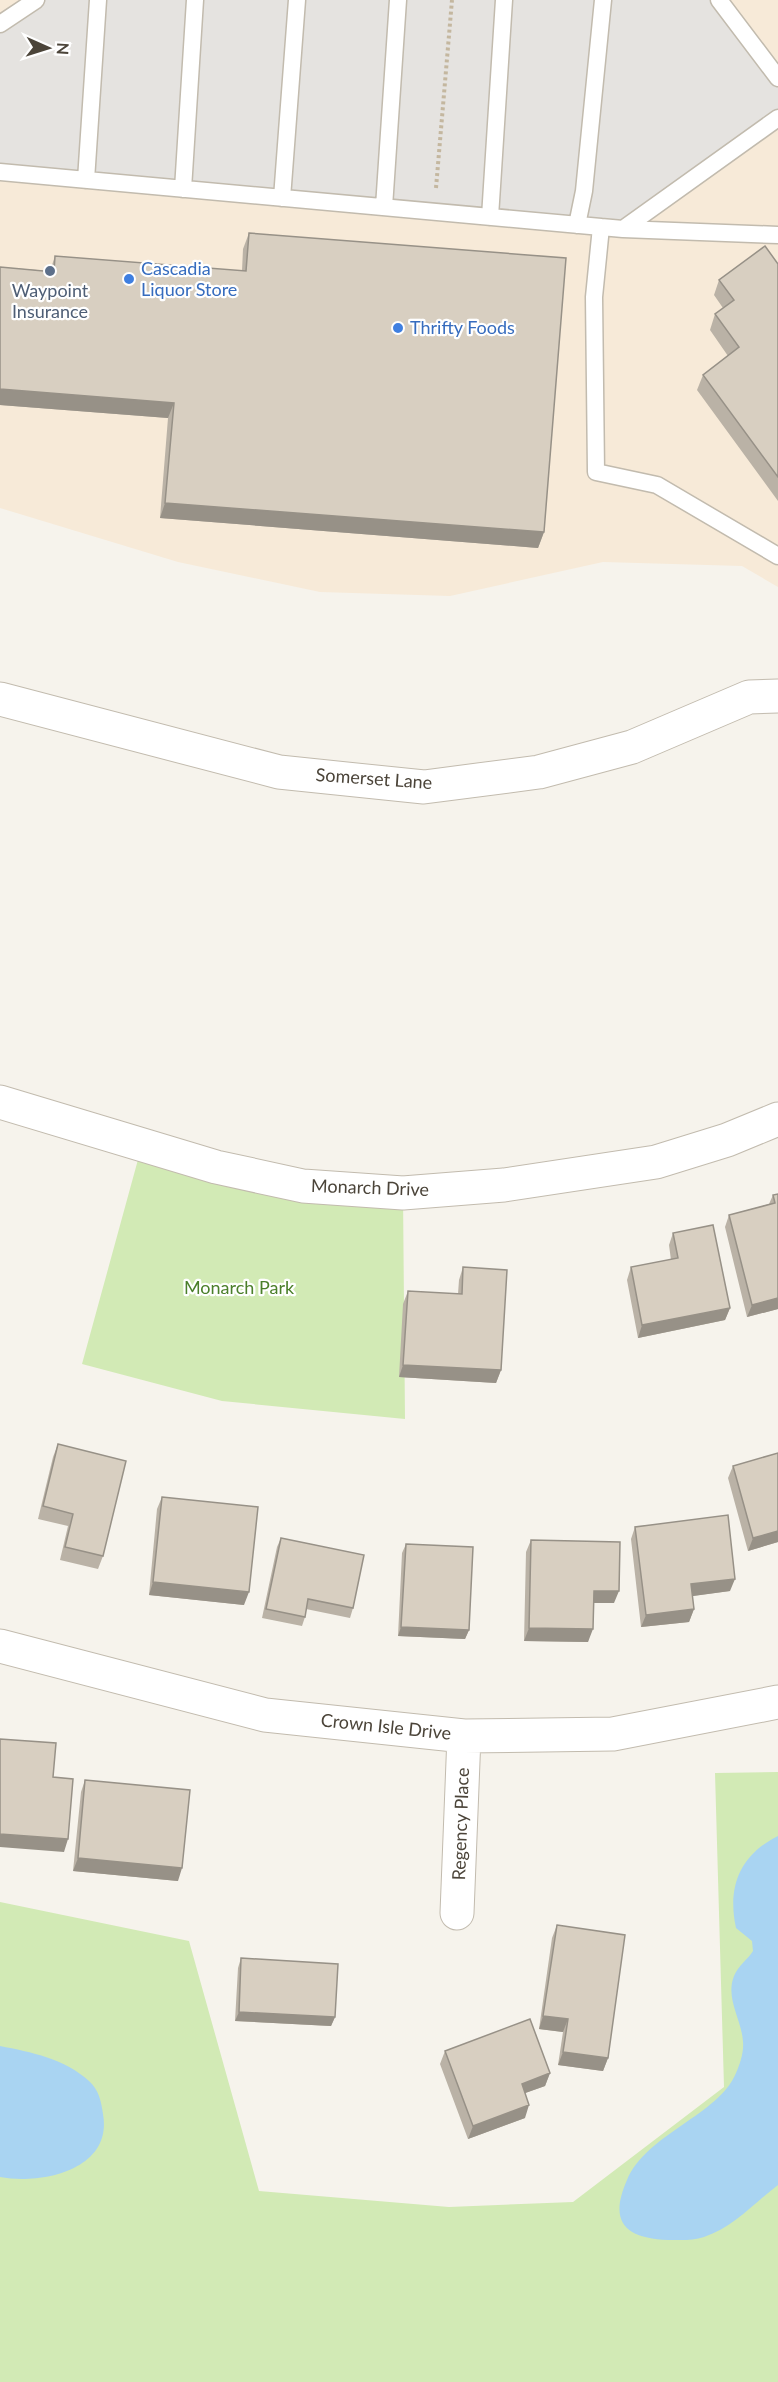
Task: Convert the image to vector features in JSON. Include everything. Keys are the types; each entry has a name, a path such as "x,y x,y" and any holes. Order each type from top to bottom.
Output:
{"street":[{"name":"Somerset Lane","path":"0,699 279,772 424,787 539,771 570,764 632,747 749,697 778,696"},
{"name":"Monarch Drive","path":"0,1102 216,1167 303,1186 403,1193 504,1185 656,1161 727,1140 778,1119"},
{"name":"Crown Isle Drive","path":"0,1647 265,1715 464,1736 613,1734 778,1702"},
{"name":"Regency Place","path":"457,1913 464,1736"}],"lane":[{"path":"86,180 98,0"},
{"path":"183,189 195,0"},
{"path":"282,198 297,0"},
{"path":"384,207 398,0"},
{"path":"490,217 504,0"},
{"path":"577,225 584,191 603,0"},
{"path":"719,0 778,78"},
{"path":"0,24 28,2"},
{"path":"623,229 778,118"},
{"path":"0,172 623,229 778,235"},
{"path":"601,227 594,297 596,472 657,485 778,556"}],"path":[{"path":"434,212 452,0"}],"shaded area":[{"path":"0,0 778,0 778,587 742,566 603,562 450,596 320,592 178,562 0,508"},
{"path":"36,0 719,0 778,78 778,118 623,229 0,172 0,24"}],"green space":[{"name":"Monarch Park","path":"142,1145 403,1193 405,1419 222,1401 82,1364"},
{"path":"778,1772 778,2382 0,2382 0,1902 189,1941 259,2191 449,2207 573,2202 724,2087 715,1773"}],"water":[{"path":"778,1836 778,2185 734,2221 715,2233 691,2240 653,2239 641,2236 625,2225 619,2207 627,2180 636,2164 665,2137 714,2101 727,2088 739,2066 743,2042 731,1993 736,1972 753,1951 752,1941 736,1928 733,1899 735,1886 739,1874 754,1853"},
{"path":"0,2046 58,2062 80,2073 95,2088 103,2114 103,2133 97,2149 86,2161 71,2170 53,2175 17,2179 0,2177"}],"building":[{"path":"249,233 566,258 544,532 165,503 174,403 0,389 0,267 54,272 55,256 246,271"},
{"path":"765,246 778,264 778,477 703,375 739,347 715,314 734,300 719,280"},
{"path":"778,1194 778,1298 752,1305 729,1215 775,1203 773,1195"},
{"path":"713,1225 730,1308 642,1325 631,1267 678,1258 673,1233"},
{"path":"463,1267 507,1270 501,1370 403,1365 408,1291 462,1294"},
{"path":"58,1444 126,1461 103,1556 65,1547 73,1514 43,1506"},
{"path":"778,1453 778,1531 753,1538 733,1466"},
{"path":"162,1497 258,1507 249,1592 153,1582"},
{"path":"728,1515 735,1579 691,1584 694,1609 646,1615 635,1527"},
{"path":"281,1538 364,1555 353,1608 308,1599 305,1617 266,1609"},
{"path":"531,1540 620,1542 619,1591 594,1591 593,1629 529,1628"},
{"path":"406,1544 473,1547 469,1630 401,1627"},
{"path":"0,1739 56,1743 53,1777 73,1779 68,1839 0,1834"},
{"path":"85,1780 190,1790 182,1868 78,1858"},
{"path":"557,1925 625,1935 608,2058 563,2052 568,2019 543,2016"},
{"path":"241,1958 338,1964 335,2017 239,2012"},
{"path":"530,2019 550,2073 522,2084 529,2105 473,2126 445,2051"}],"place":[{"name":"Waypoint Insurance","path":"50,271"},
{"name":"Cascadia Liquor Store","path":"129,279"},
{"name":"Thrifty Foods","path":"398,328"}]}
